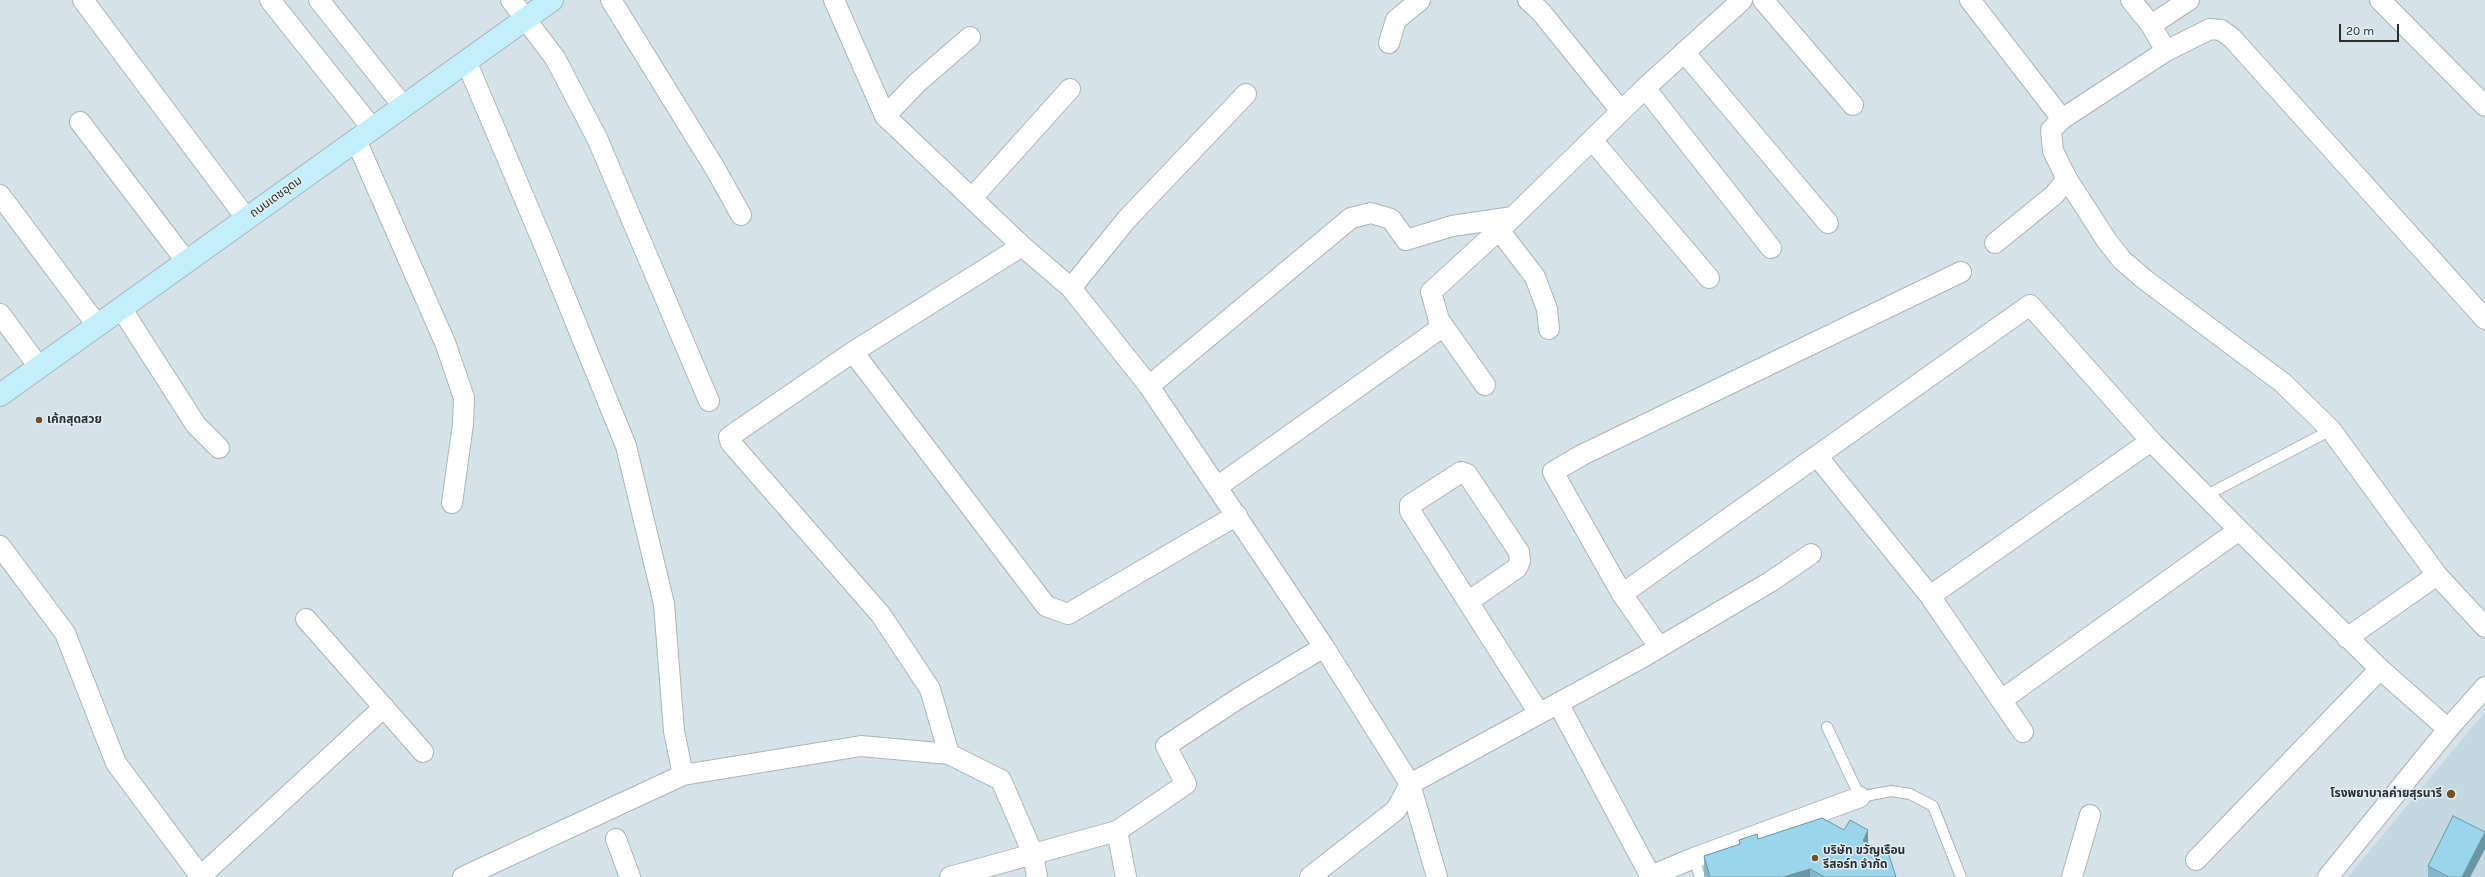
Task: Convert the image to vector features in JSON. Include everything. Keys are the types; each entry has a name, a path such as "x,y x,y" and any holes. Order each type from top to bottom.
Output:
{"main road":[{"name":"ถนนเดชอุดม","path":"0,395 552,0"}],"street":[{"path":"83,0 246,218"},
{"path":"270,0 364,134 438,325 464,398 463,424 452,503"},
{"path":"319,0 403,106"},
{"path":"511,0 555,58 598,138 709,401"},
{"path":"611,0 716,170 741,215"},
{"path":"834,0 884,116 1022,246 1071,288 1149,386 1237,515 1324,647 1410,784 1437,877"},
{"path":"1389,43 1396,20 1420,0"},
{"path":"1528,0 1541,12 1621,111"},
{"path":"1485,385 1439,320 1431,292 1506,223 1645,88 1742,0"},
{"path":"1763,0 1853,105"},
{"path":"1970,0 2062,119"},
{"path":"2131,0 2151,25 2166,51"},
{"path":"2151,25 2190,0"},
{"path":"2380,0 2485,106"},
{"path":"2485,319 2232,38 2221,30 2210,29 2166,51 2062,119 2051,130 2054,151 2067,179 2107,241 2122,260 2144,279 2283,383 2330,430 2437,575 2485,627"},
{"path":"884,116 918,82 970,37"},
{"path":"1684,52 1828,222"},
{"path":"466,61 545,247 626,446 664,604 674,731 683,775"},
{"path":"1645,88 1771,248"},
{"path":"972,198 1070,89"},
{"path":"1071,288 1127,220 1246,94"},
{"path":"80,122 186,261"},
{"path":"1592,140 1710,278"},
{"path":"1995,242 2054,195 2067,179"},
{"path":"0,195 97,325"},
{"path":"1149,386 1351,218 1371,213 1391,219 1406,240 1452,226 1506,223"},
{"path":"1506,223 1536,277 1548,309 1549,330"},
{"path":"949,754 930,689 881,614 731,443 729,437 853,352 1022,246"},
{"path":"1659,647 1622,594 1553,472 1582,454 1961,272"},
{"path":"1622,594 2030,305 2151,440 2205,496 2347,638 2448,729"},
{"path":"121,308 196,425 219,448"},
{"path":"0,314 39,367"},
{"path":"1217,487 1438,330 1439,320"},
{"path":"853,352 1046,606 1068,614 1237,515"},
{"path":"1930,596 2151,440"},
{"path":"1817,456 1930,596 2002,699 2023,732"},
{"path":"1469,602 1517,568 1520,561 1519,552 1467,474 1461,472 1410,505 1410,511 1540,713"},
{"path":"2002,699 2100,631 2239,530"},
{"path":"0,546 65,633 116,763 201,877 384,707"},
{"path":"1310,877 1396,810 1410,784 1659,647 1770,582 1811,554"},
{"path":"2347,638 2437,575"},
{"path":"306,620 422,752"},
{"path":"950,877 1117,831 1186,784 1166,746 1239,698 1324,647"},
{"path":"2196,860 2380,669"},
{"path":"2328,877 2448,729 2485,687"},
{"path":"1558,703 1651,877 1692,859 1860,797"},
{"path":"463,877 683,775 861,746 949,754 1002,780 1033,854 1037,877"},
{"path":"2072,877 2090,815"},
{"path":"1117,831 1126,877"},
{"path":"616,839 630,877"}],"lane":[{"path":"2205,496 2330,430"},
{"path":"1827,727 1860,797 1891,791 1910,794 1932,806 1961,877"},
{"path":"1692,859 1700,877"}],"shaded area":[{"name":"โรงพยาบาลค่ายสุรนารี","path":"2485,712 2485,877 2348,877"}],"building":[{"path":"2453,816 2485,832 2462,877 2449,877 2428,866"},
{"path":"1822,818 1844,830 1850,820 1868,830 1863,841 1889,855 1896,877 1823,877 1810,869 1783,877 1710,877 1704,856 1740,844 1739,840 1757,834 1758,839"}],"place":[{"name":"เค้กสุดสวย","path":"39,420"},
{"name":"โรงพยาบาลค่ายสุรนารี","path":"2451,794"},
{"name":"บริษัท ขวัญเรือน รีสอร์ท จำกัด","path":"1815,858"}]}
